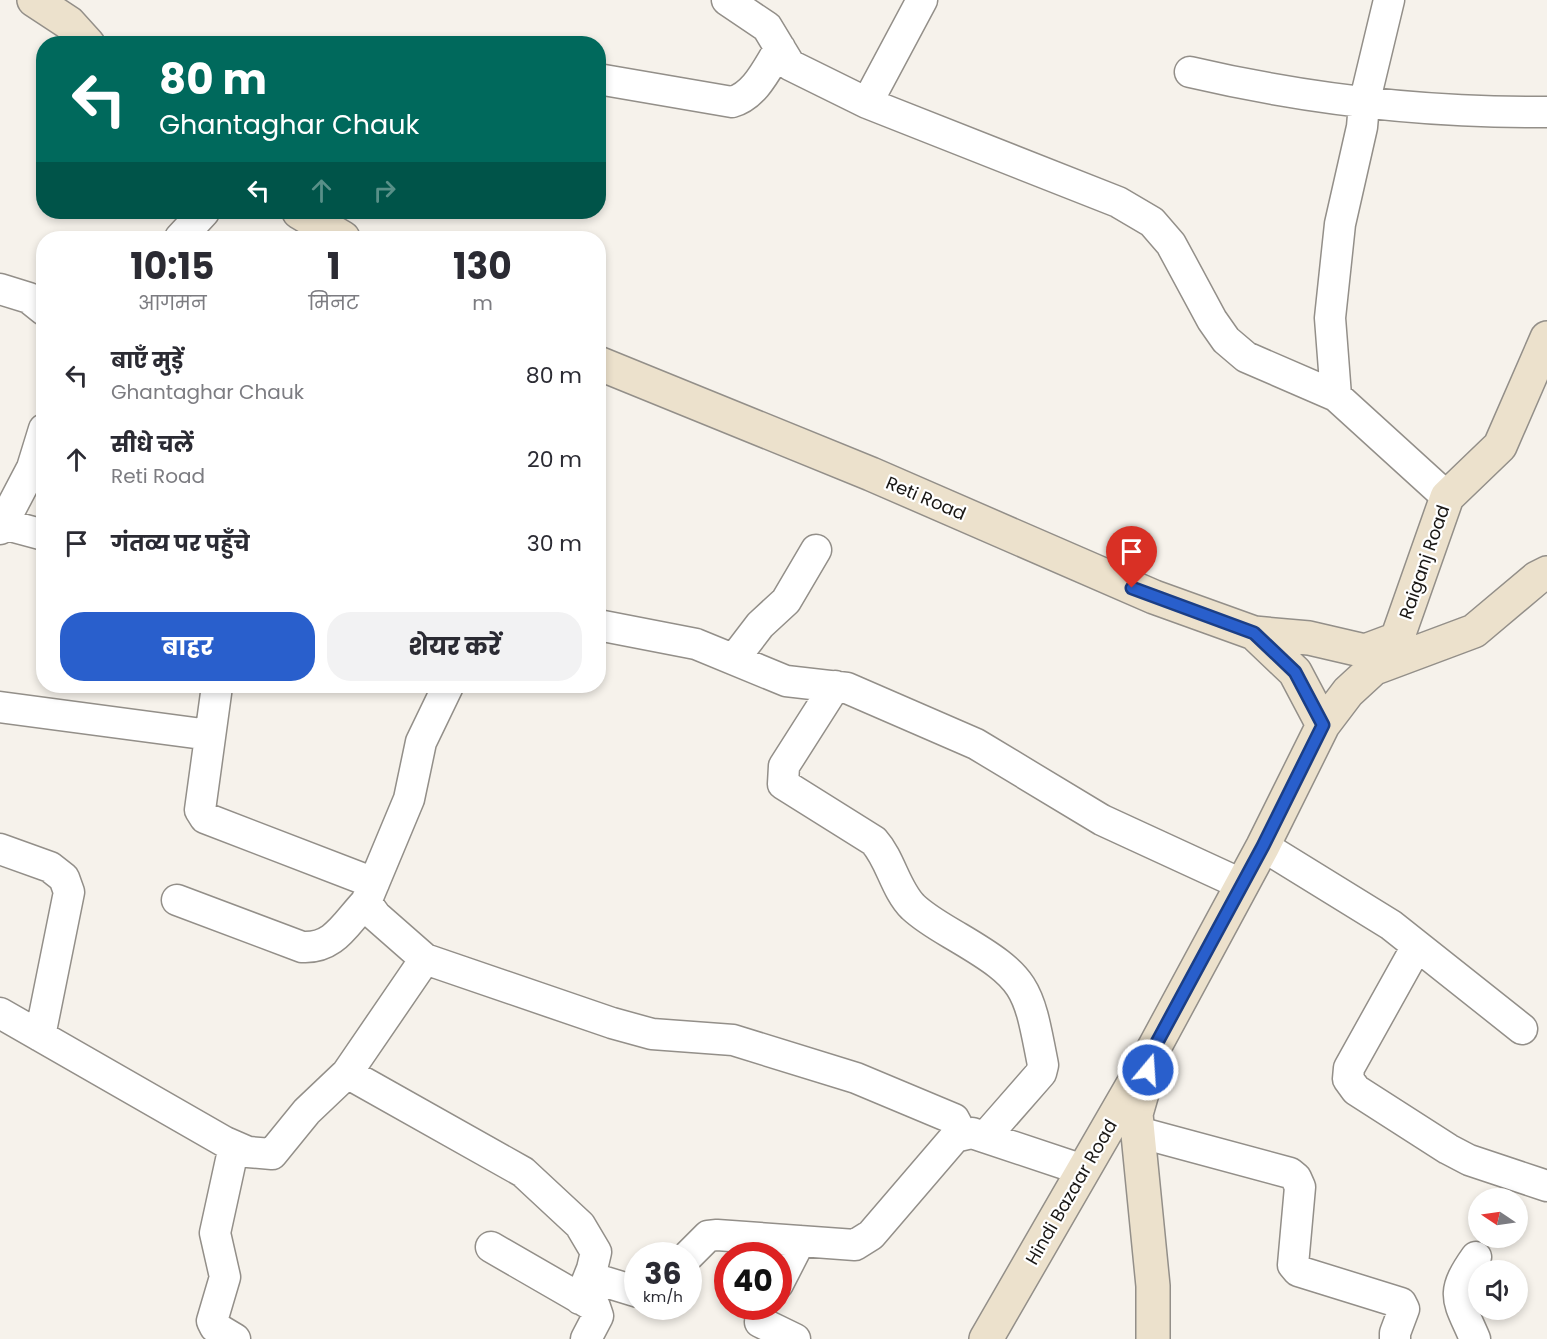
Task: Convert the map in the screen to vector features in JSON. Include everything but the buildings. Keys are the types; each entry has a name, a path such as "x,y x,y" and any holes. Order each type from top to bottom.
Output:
{"main road":[{"path":"34,0 69,23 81,36"},
{"path":"311,219 331,231"},
{"name":"Raiganj Road","path":"1369,660 1397,639 1447,497 1500,446 1547,338"},
{"name":"Reti Road","path":"606,366 871,474 1154,597 1254,633"},
{"path":"1254,633 1309,639 1369,660 1474,631 1537,578 1547,573"},
{"path":"1254,633 1295,672 1323,725"},
{"name":"Hindi Bazaar Road","path":"986,1339 1154,1048 1263,846 1323,725 1369,660"},
{"path":"1153,1339 1153,1286 1136,1114 1154,1048"}],"street":[{"path":"727,0 767,27 790,65 867,103 1118,202 1152,222 1171,244 1212,320 1227,340 1246,357 1336,396 1447,497"},
{"path":"867,103 922,0"},
{"path":"1336,396 1330,318 1340,224 1362,127 1364,105 1389,0"},
{"path":"606,80 732,102 744,98 752,90 780,48"},
{"path":"1190,72 1262,89 1364,105 1547,112"},
{"path":"186,231 198,219"},
{"path":"0,289 29,298 36,304"},
{"path":"36,455 32,468 1,526 36,533"},
{"path":"734,659 760,625 786,601 816,550"},
{"path":"606,627 696,644 786,681 847,688 976,744 1102,820 1241,884"},
{"path":"835,686 784,766 783,784 873,841 883,852 911,906 922,916 1000,962 1022,985 1033,1014 1043,1065 1041,1073 974,1136"},
{"path":"216,693 200,810 205,818 370,893"},
{"path":"177,900 302,947 318,948 328,943 370,893 409,799 421,742 445,693"},
{"path":"0,707 210,735"},
{"path":"1263,846 1369,910 1522,1029"},
{"path":"0,849 50,867 64,878 69,892 40,1036"},
{"path":"370,893 376,916 424,959 651,1034 733,1040 856,1078 954,1119 974,1136"},
{"path":"1417,946 1348,1068 1348,1079 1356,1090 1448,1149 1503,1173 1547,1186"},
{"path":"0,1013 234,1146 248,1152 272,1154 307,1111 347,1073 424,959"},
{"path":"347,1073 524,1172 580,1225 591,1240 596,1252 584,1288 598,1316 586,1339"},
{"path":"1138,1132 1290,1173 1296,1178 1300,1187 1293,1265 1298,1271 1401,1303 1404,1309 1395,1339"},
{"path":"702,1242 708,1236 855,1245 864,1240 955,1137 974,1136 1083,1170"},
{"path":"234,1146 215,1233 225,1277 212,1321 215,1327 235,1339"},
{"path":"792,1257 800,1241"},
{"path":"491,1247 584,1288 624,1291"},
{"path":"1475,1339 1457,1290 1461,1278 1476,1257"},
{"path":"759,1322 795,1339"}],"route":[{"path":"1132,588 1254,633 1295,672 1323,725 1263,846 1154,1048 1148,1070"}]}
